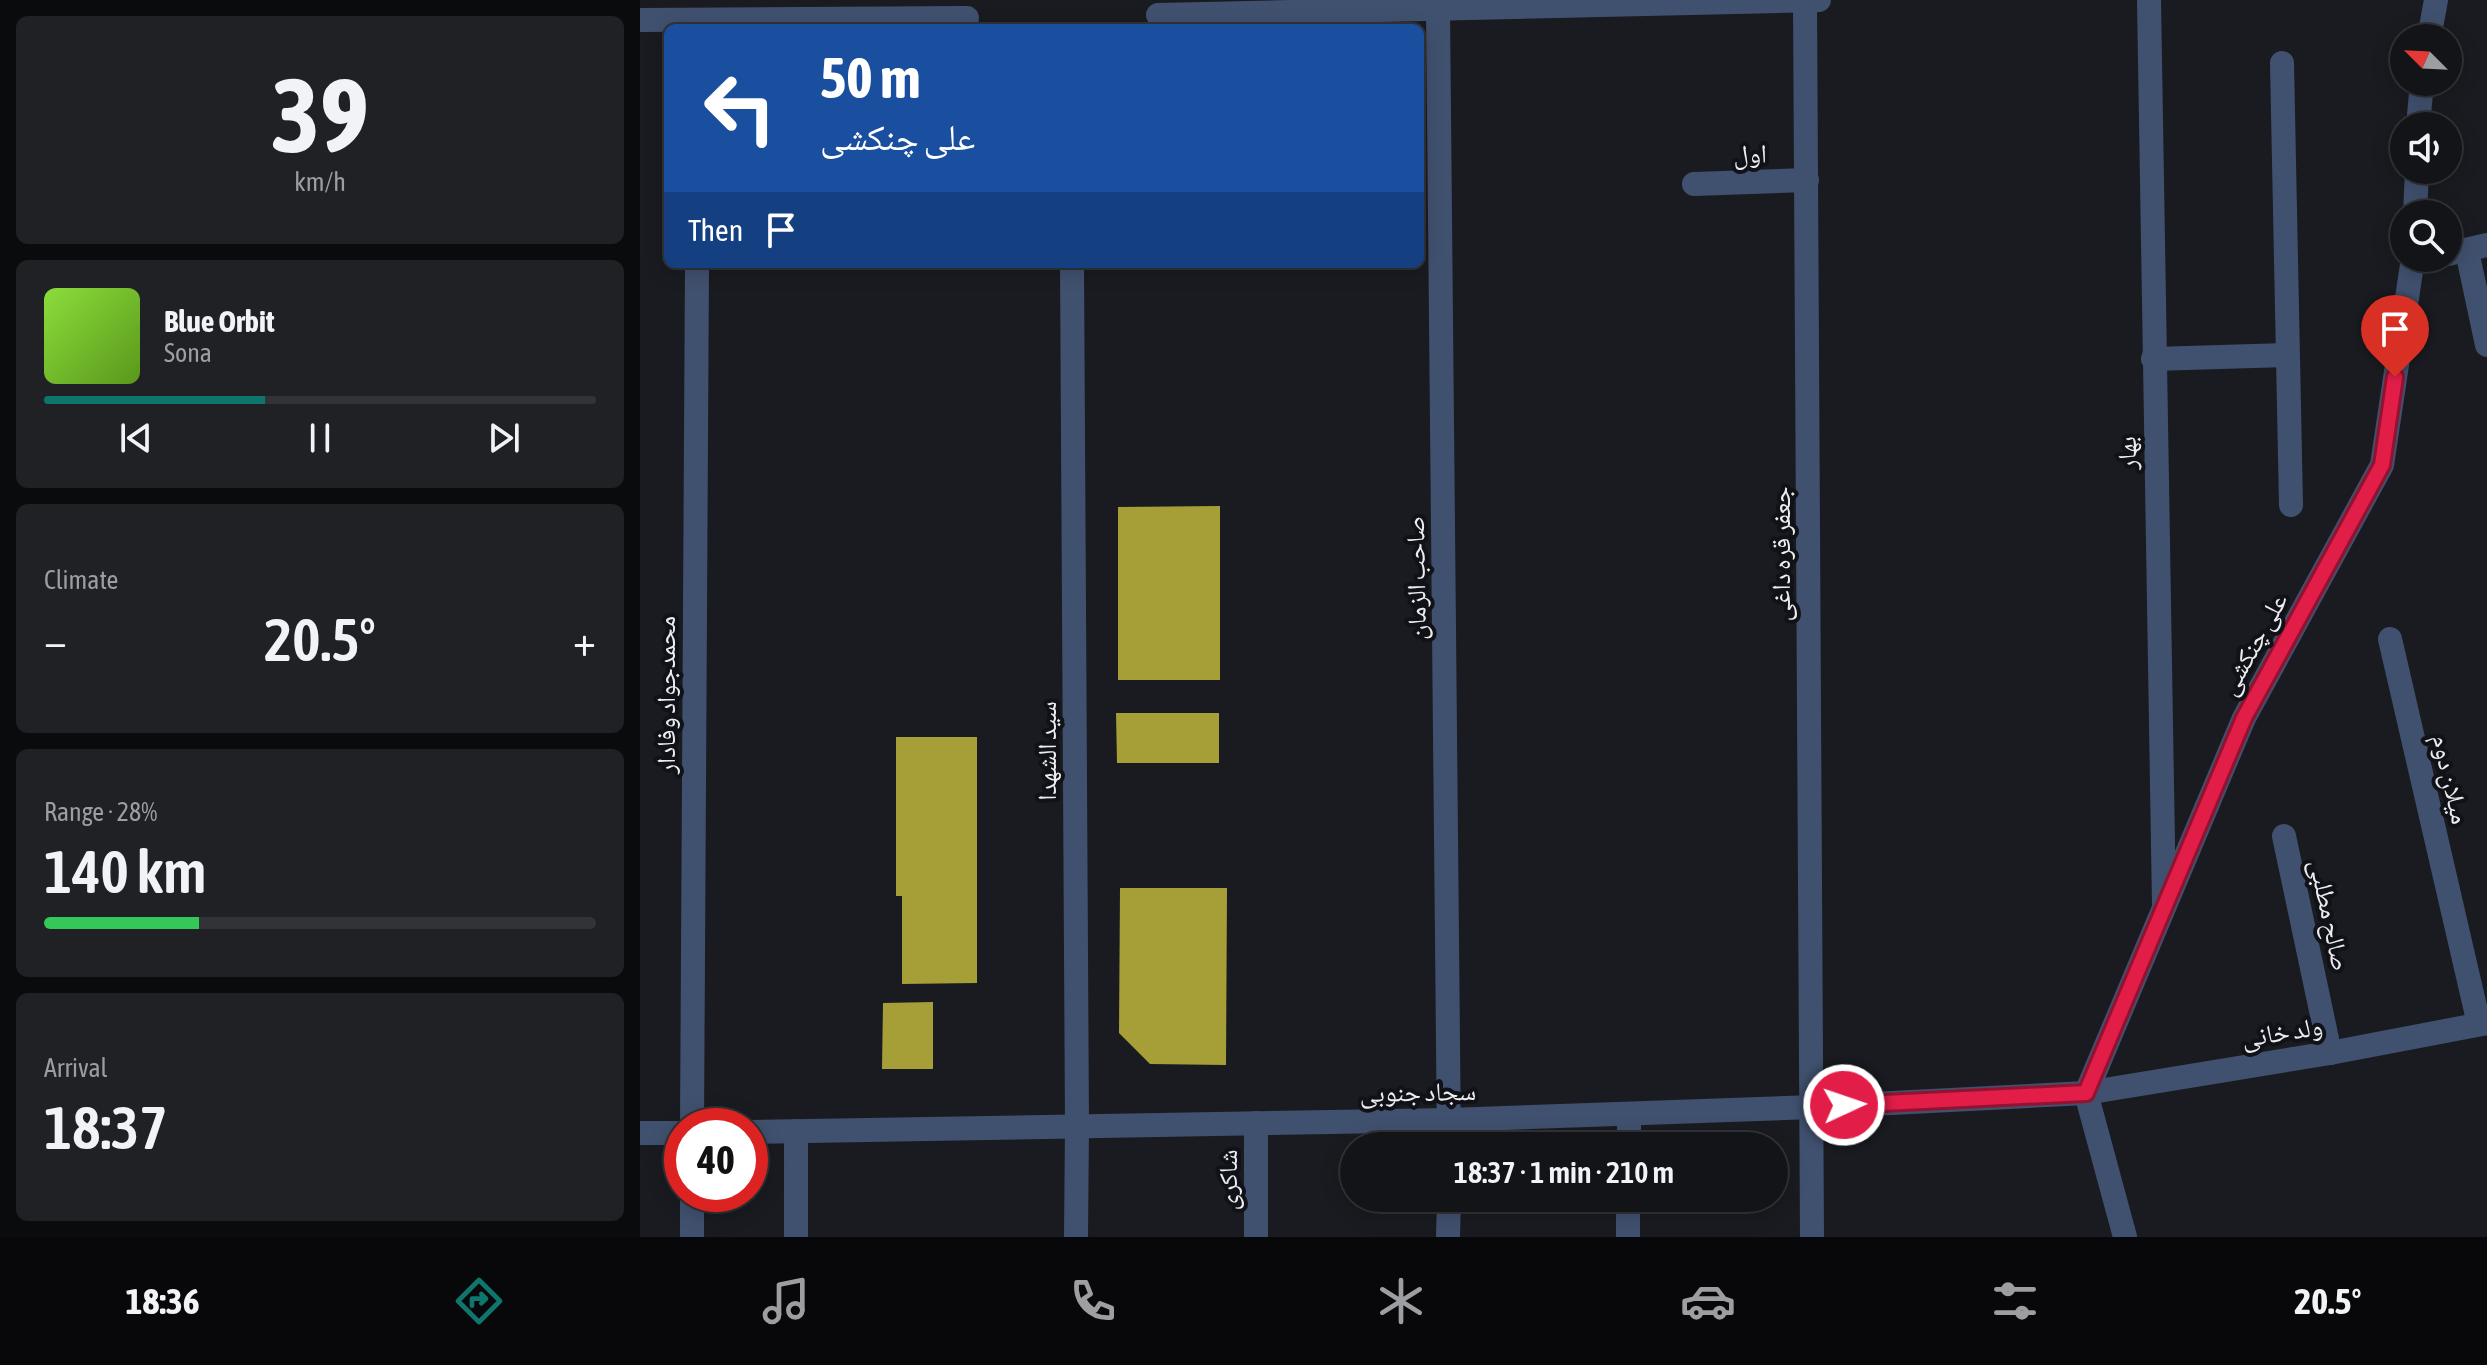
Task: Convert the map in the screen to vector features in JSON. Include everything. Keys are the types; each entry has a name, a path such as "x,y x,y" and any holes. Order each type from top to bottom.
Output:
{"street":[{"name":"جعفر قره داغی","path":"1805,0 1812,1237"},
{"path":"1157,14 1380,5 1438,10 1556,3 1819,0"},
{"name":"بهار","path":"2149,0 2164,905"},
{"path":"2432,24 2436,0"},
{"name":"صاحب الزمان","path":"1438,10 1449,1132"},
{"path":"640,20 698,16 968,15"},
{"path":"2282,63 2291,505"},
{"name":"اول","path":"1694,184 1807,180"},
{"path":"2467,250 2487,345"},
{"name":"محمدجواد وفادار","path":"692,1108 697,268"},
{"name":"سید الشهدا","path":"1072,268 1076,1237"},
{"name":"علی چنکشی","path":"2086,1093 2244,718 2382,465 2414,272"},
{"path":"2153,359 2287,355"},
{"name":"میلان دوم","path":"2390,639 2483,1023"},
{"name":"صالح مطلبی","path":"2284,836 2330,1053"},
{"name":"ولد خانی","path":"2086,1093 2330,1053 2483,1023"},
{"path":"2086,1093 2125,1237"},
{"name":"سجاد جنوبی","path":"768,1132 1449,1120 1813,1107 2086,1093"},
{"path":"1629,1114 1629,1132"},
{"name":"شاکری","path":"1256,1123 1256,1237"},
{"path":"796,1131 796,1237"},
{"path":"640,1133 664,1133"},
{"path":"692,1212 692,1237"},
{"path":"1448,1237 1449,1212"},
{"path":"1628,1212 1628,1237"}],"building":[{"path":"1220,506 1220,680 1118,680 1118,507"},
{"path":"1116,713 1219,713 1219,763 1117,763"},
{"path":"896,737 977,737 977,983 902,984 902,896 896,896"},
{"path":"1120,888 1227,888 1226,1065 1150,1064 1119,1033"},
{"path":"933,1002 933,1069 882,1069 883,1003"}],"route":[{"path":"1844,1105 2086,1093 2244,718 2382,465 2395,377"}]}
